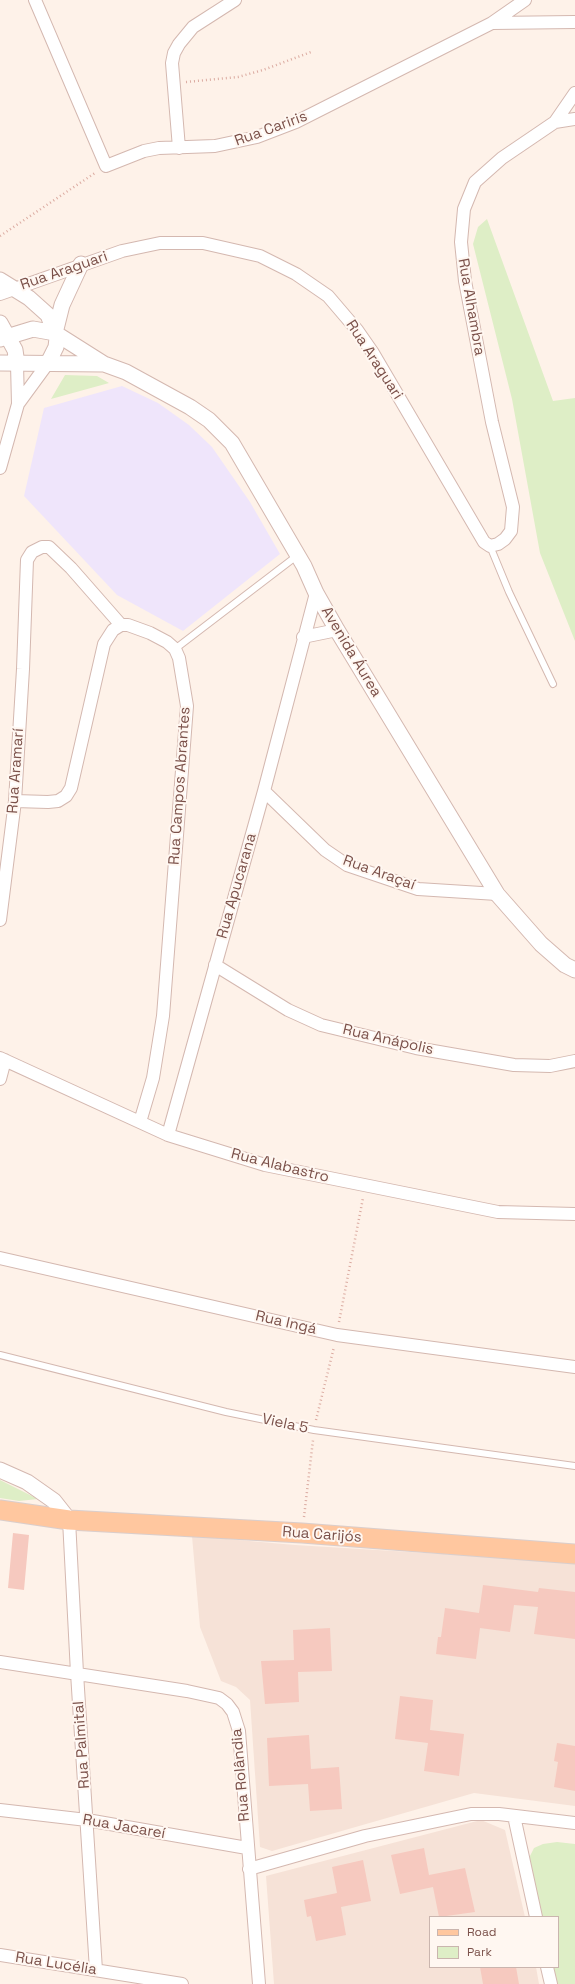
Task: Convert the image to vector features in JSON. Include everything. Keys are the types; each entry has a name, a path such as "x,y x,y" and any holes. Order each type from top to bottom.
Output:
{"main road":[{"name":"Rua Carijós","path":"0,1510 69,1520 302,1533 575,1554"}],"street":[{"path":"35,0 106,166"},
{"path":"179,148 172,63 179,44 193,27 235,0"},
{"path":"492,23 526,0"},
{"name":"Rua Cariris","path":"106,166 144,151 159,148 179,148 237,143 257,138 296,122 492,23 575,22"},
{"name":"Rua Alhambra","path":"487,544 498,544 506,539 511,531 513,507 492,422 465,281 461,242 464,209 475,182 502,158 555,122 575,93"},
{"path":"555,122 575,119"},
{"name":"Rua Araguari","path":"4,288 122,251 160,243 203,243 260,256 296,274 328,296 373,353 487,544"},
{"path":"55,333 62,305 81,264"},
{"path":"4,288 39,305 48,315 55,333 56,347 48,363 18,404"},
{"path":"0,323 4,337 15,350 17,364 18,404 0,468"},
{"name":"Avenida Áurea","path":"4,337 33,329 55,333 104,364 126,372 162,390 209,420 232,443 298,555 316,593 337,630 497,894 541,944 565,965 575,970"},
{"name":"Avenida Áurea","path":"0,363 104,364"},
{"name":"Rua Aramarí","path":"0,920 15,801 23,669 27,560 32,552 42,547 49,547 71,568 121,625"},
{"name":"Rua Apucarana","path":"168,1135 264,791 303,637 316,593"},
{"path":"15,801 58,801 66,796 71,788 104,644 113,630 121,625 128,625 150,633 167,642 175,649"},
{"path":"303,637 337,630"},
{"name":"Rua Campos Abrantes","path":"140,1122 153,1078 163,1016 187,706 179,658 175,649"},
{"name":"Rua Araçaí","path":"264,791 325,850 347,865 418,889 497,894"},
{"name":"Rua Anápolis","path":"215,965 288,1010 321,1025 416,1048 514,1065 550,1066 575,1061"},
{"path":"0,1079 2,1059"},
{"name":"Rua Alabastro","path":"2,1059 168,1135 265,1165 498,1212 575,1214"},
{"name":"Rua Ingá","path":"0,1258 337,1335 575,1367"},
{"path":"0,1470 27,1482 54,1501 69,1520"},
{"name":"Rua Palmital","path":"69,1520 96,1970"},
{"name":"Rua Rolândia","path":"0,1662 187,1691 219,1698 227,1704 233,1712 239,1730 259,1984"},
{"name":"Rua Jacareí","path":"0,1810 87,1820 248,1848"},
{"path":"250,1869 365,1836 443,1818 482,1813 575,1824"},
{"path":"514,1816 536,1916"},
{"name":"Rua Lucélia","path":"0,1955 182,1984"},
{"path":"547,1968 550,1984"}],"lane":[{"path":"487,544 553,684"},
{"path":"175,649 298,555"},
{"name":"Viela 5","path":"0,1355 226,1412 314,1430 575,1466"}],"path":[{"path":"174,83 238,77 263,70 311,52"},
{"path":"0,236 106,166"},
{"path":"302,1533 314,1430 337,1335 366,1185"}],"shaded area":[{"path":"122,386 158,403 189,425 212,447 250,502 280,554 183,631 117,595 24,496 44,408"},
{"path":"192,1536 295,1545 575,1562 575,1806 474,1793 272,1851 260,1847 250,1700 236,1687 221,1681 200,1627"},
{"path":"481,1820 505,1830 525,1916 429,1916 429,1968 536,1968 539,1984 274,1984 266,1876"}],"green space":[{"path":"487,219 553,401 575,398 575,641 540,553 512,399 473,244 478,227"},
{"path":"65,375 97,376 109,383 51,399"},
{"path":"0,1480 38,1499 19,1501 0,1498"},
{"path":"557,1842 575,1844 575,1984 553,1984 550,1968 559,1968 559,1916 539,1916 528,1860 534,1848 543,1844"}],"building":[{"path":"13,1533 29,1535 24,1590 8,1588"},
{"path":"483,1585 538,1592 539,1588 575,1592 575,1639 534,1634 538,1607 514,1605 510,1632 480,1628 476,1659 436,1654 438,1637 441,1637 445,1608 479,1613"},
{"path":"330,1628 332,1671 298,1672 299,1702 265,1704 261,1661 294,1660 293,1630"},
{"path":"400,1696 433,1700 430,1730 464,1734 459,1776 424,1771 428,1743 395,1739"},
{"path":"309,1735 311,1769 339,1767 342,1809 310,1811 308,1784 269,1786 267,1738"},
{"path":"557,1743 575,1746 575,1791 554,1787 558,1762 554,1761"},
{"path":"424,1848 429,1875 465,1868 475,1912 439,1916 433,1887 400,1894 391,1855"},
{"path":"363,1860 371,1901 341,1907 346,1935 316,1941 311,1916 307,1917 304,1900 337,1893 332,1867"},
{"path":"480,1968 516,1968 519,1984 483,1984"}]}
